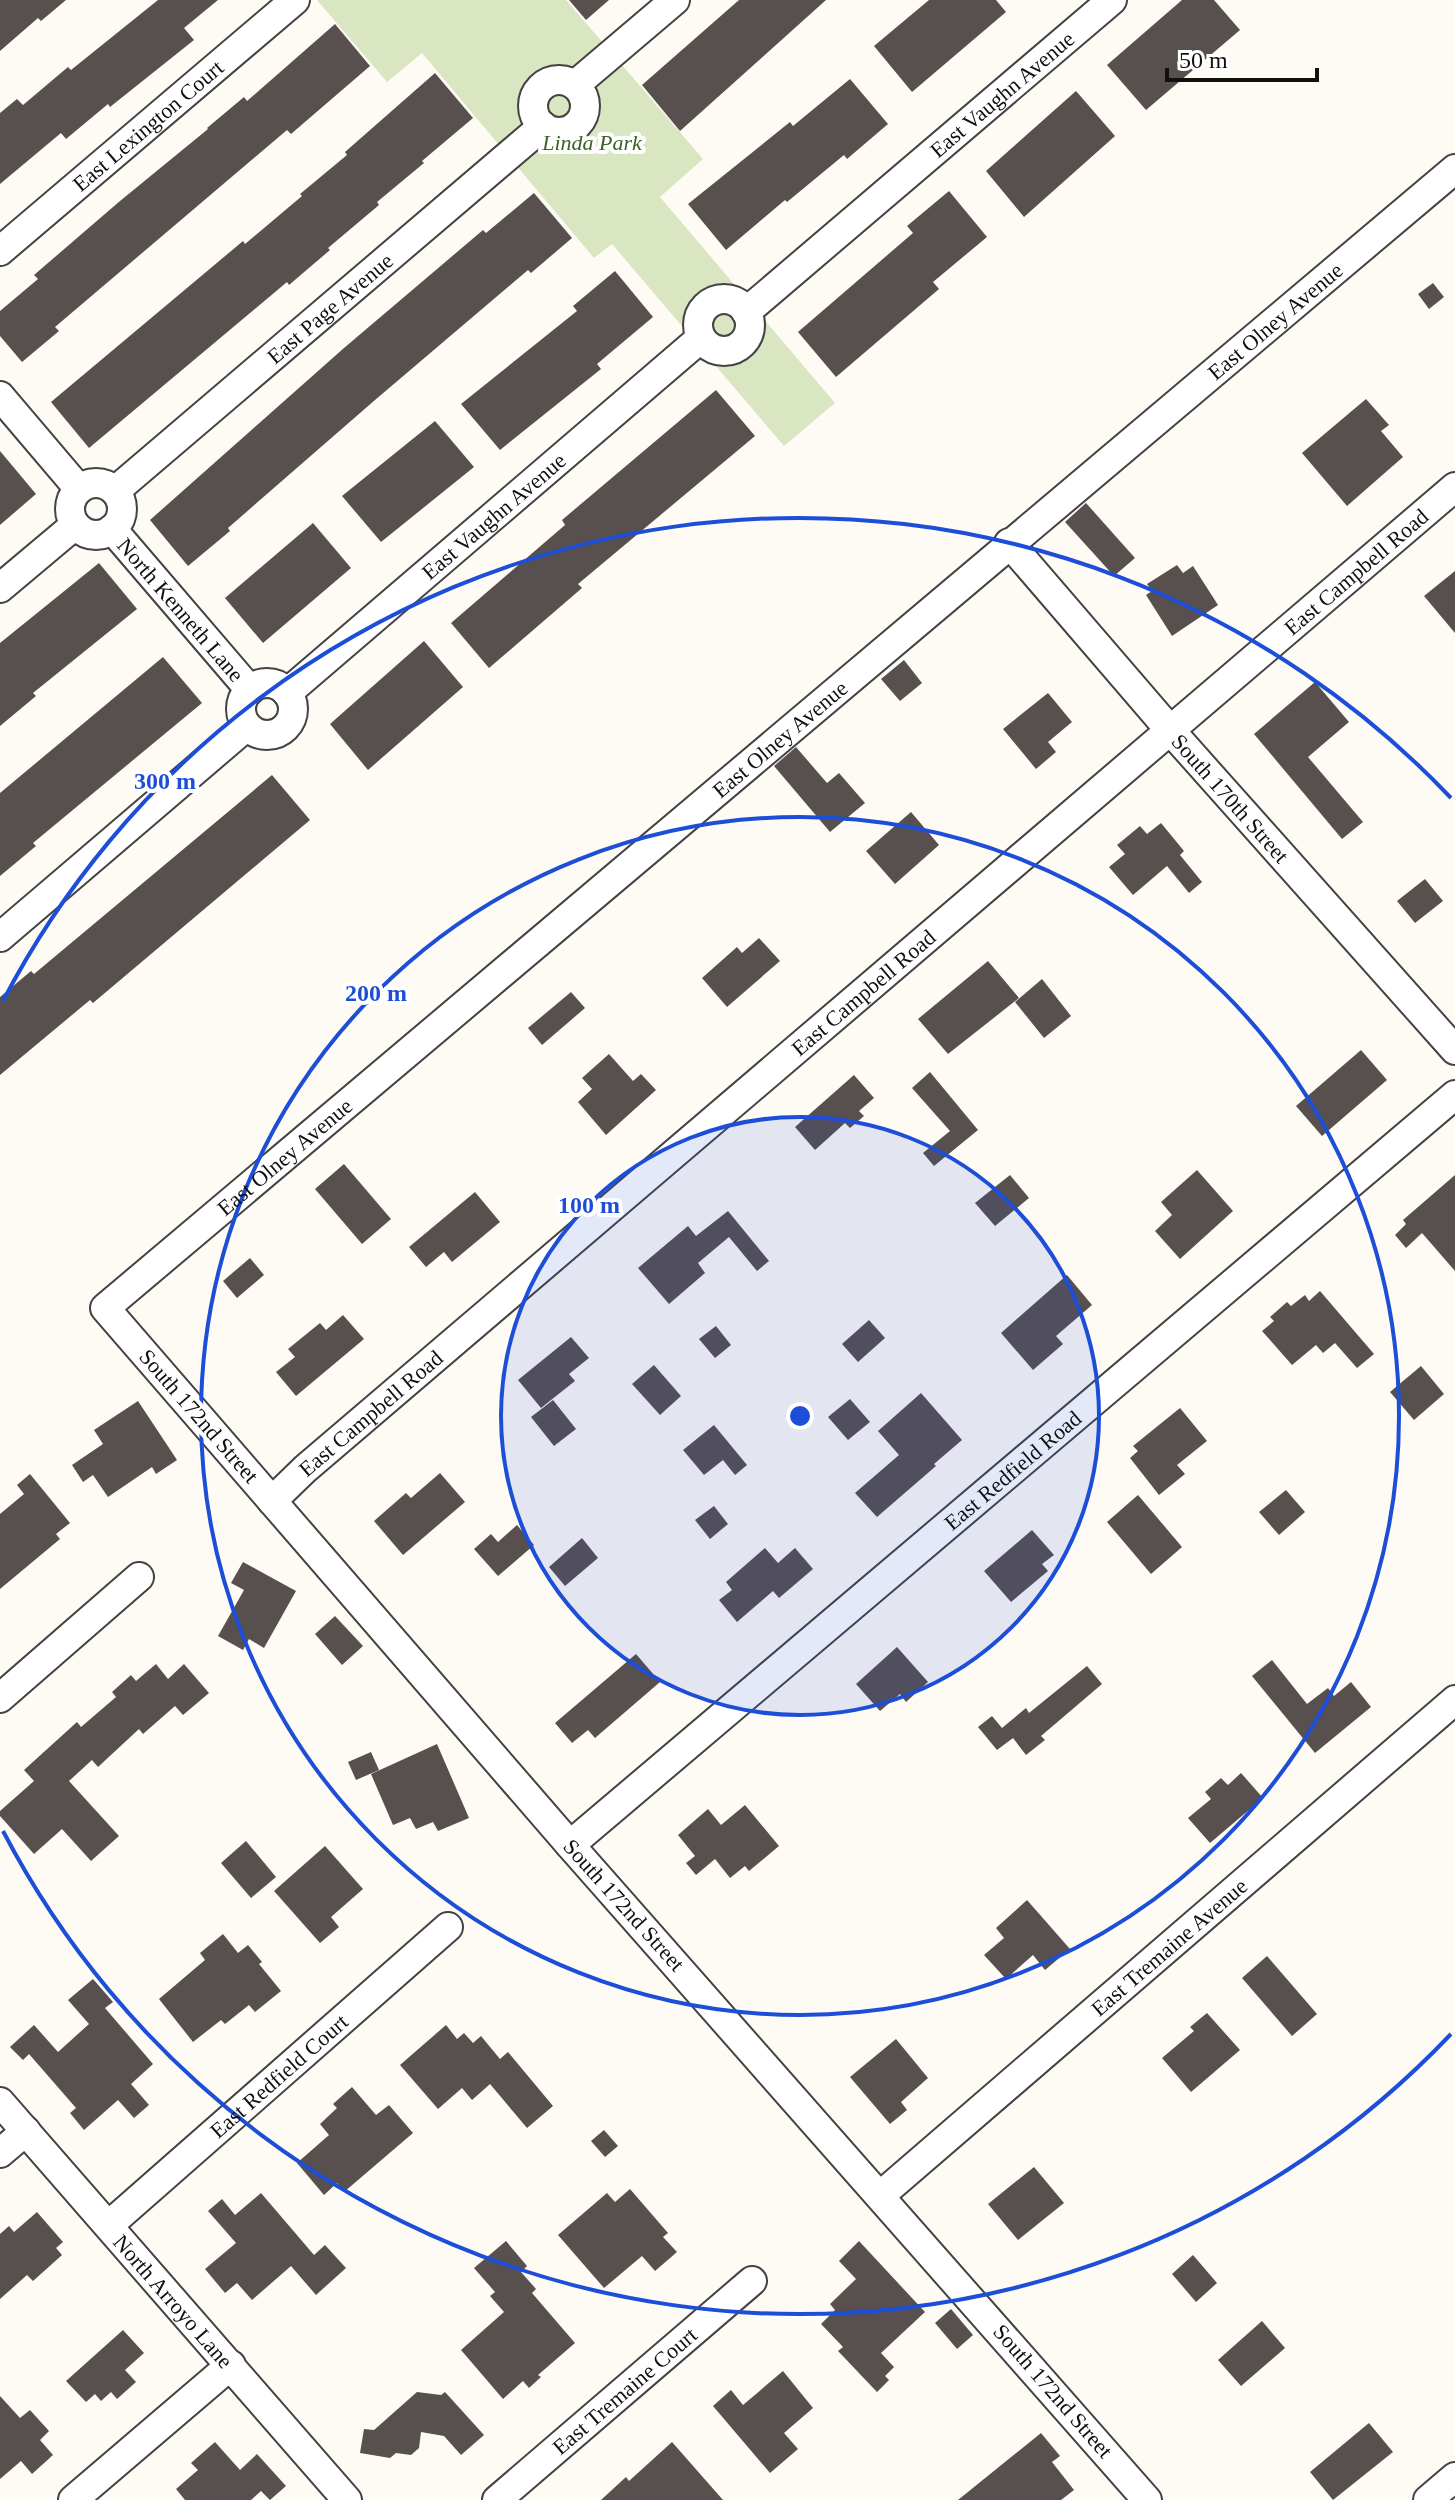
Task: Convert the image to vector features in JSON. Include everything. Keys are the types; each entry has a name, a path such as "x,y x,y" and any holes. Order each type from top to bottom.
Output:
{"street":[{"name":"East Lexington Court","path":"0,251 295,0"},
{"name":"East Page Avenue","path":"115,491 543,126 534,110 534,100 540,89 557,80 575,85 675,0"},
{"name":"East Vaughn Avenue","path":"287,693 701,338 698,319 709,303 731,300 740,304 746,312 1112,0"},
{"name":"East Olney Avenue","path":"105,1308 1455,169"},
{"path":"0,396 79,489"},
{"path":"97,483 115,491 121,501 121,511 112,529 95,535 75,525 70,506 79,489 97,483"},
{"name":"East Campbell Road","path":"272,1501 305,1469 1455,487"},
{"path":"0,588 75,525"},
{"name":"North Kenneth Lane","path":"112,529 250,690"},
{"name":"South 170th Street","path":"1009,543 1169,729 1455,1050"},
{"path":"271,683 287,693 292,712 284,728 266,735 256,733 247,726 241,716 241,707 250,690 271,683"},
{"path":"0,937 247,726"},
{"name":"East Redfield Road","path":"570,1845 1455,1095"},
{"name":"South 172nd Street","path":"105,1308 570,1845 1147,2500"},
{"path":"0,1698 139,1577"},
{"name":"East Tremaine Avenue","path":"881,2195 1455,1700"},
{"name":"East Redfield Court","path":"109,2225 448,1927"},
{"name":"North Arroyo Lane","path":"0,2102 347,2500"},
{"path":"0,2153 26,2131"},
{"name":"East Tremaine Court","path":"497,2500 752,2281"},
{"path":"73,2500 231,2365"},
{"path":"1428,2500 1455,2477"}],"green space":[{"name":"Linda Park","path":"317,0 566,0 703,159 660,197 835,403 784,446 612,244 594,258 422,53 387,82"}],"building":[{"path":"0,0 66,0 41,21 38,18 0,51"},
{"path":"158,0 218,0 184,28 194,40 66,139 61,133 0,184 0,113 17,99 23,105"},
{"path":"569,0 609,0 586,20"},
{"path":"739,0 826,0 680,131 642,85"},
{"path":"929,0 996,0 1006,12 912,92 874,46"},
{"path":"1182,0 1214,0 1240,30 1146,110 1107,65"},
{"path":"335,24 370,66 291,134 287,130 55,327 59,331 22,362 0,336 0,311 38,279 34,275 120,201 244,97 247,101"},
{"path":"435,73 473,118 377,202 379,205 328,248 330,250 289,285 287,282 89,448 51,402 243,241 245,244 302,196 300,194 347,155 345,152"},
{"path":"850,79 888,124 847,159 844,155 787,202 785,200 726,250 688,204 790,122 793,126"},
{"path":"1076,91 1115,136 1024,217 986,171"},
{"path":"949,191 987,237 933,282 939,289 836,377 798,332 913,233 907,226"},
{"path":"534,193 572,238 531,273 528,270 375,400 188,566 150,520 344,348 483,230 486,233"},
{"path":"615,271 653,317 597,364 601,369 500,450 461,404 577,311 573,306"},
{"path":"1433,283 1444,297 1429,309 1418,294"},
{"path":"716,390 755,436 578,584 582,588 489,668 451,623 565,525 562,520"},
{"path":"1366,399 1389,425 1381,431 1403,457 1347,506 1302,453"},
{"path":"435,421 474,467 381,542 342,496"},
{"path":"0,451 36,494 0,525"},
{"path":"1086,503 1135,558 1114,576 1065,522"},
{"path":"313,523 351,568 263,643 225,598"},
{"path":"99,563 137,609 33,693 36,696 0,726 0,643"},
{"path":"1177,565 1183,573 1193,566 1218,605 1172,636 1146,595 1152,591 1147,584"},
{"path":"1455,571 1455,633 1424,596"},
{"path":"424,641 463,687 368,770 330,724"},
{"path":"163,657 202,703 33,843 36,846 0,876 0,793"},
{"path":"904,660 922,683 900,701 881,679"},
{"path":"1315,682 1349,722 1308,757 1363,822 1342,839 1254,734"},
{"path":"1048,693 1072,722 1048,742 1056,752 1036,769 1003,729"},
{"path":"796,747 827,783 839,773 865,803 830,832 774,766"},
{"path":"272,775 310,820 93,1003 90,1000 0,1075 0,997 31,971 34,974"},
{"path":"911,812 939,845 895,884 866,851"},
{"path":"1161,823 1184,851 1180,855 1202,882 1189,893 1167,866 1133,895 1109,867 1125,854 1117,845 1140,826 1147,834"},
{"path":"1425,879 1443,901 1415,923 1397,901"},
{"path":"759,938 780,961 727,1007 702,978 737,947 742,953"},
{"path":"988,961 1019,998 948,1054 918,1019"},
{"path":"1042,979 1071,1016 1044,1038 1015,1002"},
{"path":"571,992 585,1008 542,1045 528,1028"},
{"path":"1361,1050 1387,1080 1322,1136 1296,1106"},
{"path":"609,1054 633,1081 641,1074 656,1090 606,1135 578,1102 592,1089 582,1078"},
{"path":"930,1072 978,1130 934,1166 923,1153 950,1131 912,1088"},
{"path":"854,1075 874,1098 859,1111 864,1116 850,1128 845,1123 815,1150 795,1127"},
{"path":"344,1164 391,1219 362,1244 315,1189"},
{"path":"1197,1170 1233,1211 1180,1259 1155,1231 1172,1215 1161,1202"},
{"path":"1010,1175 1029,1198 995,1226 975,1203"},
{"path":"1455,1175 1455,1271 1422,1233 1406,1248 1395,1235 1406,1224 1403,1220"},
{"path":"475,1192 500,1222 452,1262 444,1252 426,1267 409,1247"},
{"path":"728,1211 769,1261 757,1271 729,1237 698,1263 705,1273 669,1304 638,1268 688,1226 696,1236"},
{"path":"250,1258 264,1275 237,1298 223,1281"},
{"path":"1067,1275 1092,1305 1056,1336 1063,1344 1033,1370 1001,1333"},
{"path":"1320,1291 1374,1354 1357,1368 1335,1343 1323,1353 1316,1345 1292,1365 1262,1331 1274,1321 1270,1317 1287,1302 1291,1306 1305,1295 1309,1301"},
{"path":"343,1315 364,1339 296,1396 276,1372 295,1357 288,1349 320,1323 326,1330"},
{"path":"869,1320 885,1338 858,1362 842,1344"},
{"path":"716,1326 731,1345 715,1358 699,1339"},
{"path":"571,1337 589,1358 569,1374 575,1381 541,1408 518,1380"},
{"path":"654,1365 681,1396 660,1415 632,1384"},
{"path":"1421,1366 1444,1394 1414,1420 1390,1392"},
{"path":"921,1393 962,1440 877,1517 855,1493 899,1455 878,1431"},
{"path":"850,1399 870,1422 848,1440 828,1417"},
{"path":"553,1400 576,1429 554,1446 531,1417"},
{"path":"138,1401 177,1460 156,1474 152,1467 108,1497 93,1475 83,1482 72,1465 103,1444 94,1430"},
{"path":"1180,1408 1207,1441 1177,1465 1185,1474 1159,1495 1130,1458 1138,1451 1133,1446"},
{"path":"714,1425 747,1465 735,1475 723,1460 704,1475 683,1450"},
{"path":"440,1473 465,1502 403,1555 374,1521 406,1493 411,1498"},
{"path":"30,1474 70,1523 56,1534 60,1539 0,1589 0,1514 24,1494 17,1485"},
{"path":"1286,1490 1305,1512 1279,1535 1259,1512"},
{"path":"1138,1495 1182,1547 1151,1574 1107,1522"},
{"path":"714,1506 728,1524 710,1539 695,1520"},
{"path":"517,1525 534,1545 498,1576 474,1549 491,1534 498,1542"},
{"path":"1032,1530 1054,1555 1042,1564 1048,1571 1011,1602 984,1571"},
{"path":"582,1538 598,1558 565,1586 549,1567"},
{"path":"765,1548 778,1563 795,1548 813,1569 779,1598 773,1591 737,1622 719,1600 732,1590 726,1582"},
{"path":"243,1562 296,1591 264,1648 249,1639 243,1650 218,1636 244,1590 231,1583"},
{"path":"335,1616 363,1646 342,1665 315,1634"},
{"path":"897,1647 928,1682 906,1702 900,1694 880,1711 856,1684"},
{"path":"636,1654 660,1682 595,1738 588,1730 572,1743 555,1723"},
{"path":"1272,1660 1307,1704 1328,1688 1334,1696 1351,1682 1371,1707 1315,1753 1252,1676"},
{"path":"156,1664 168,1679 184,1664 209,1693 183,1715 175,1706 143,1734 139,1729 98,1767 92,1760 69,1781 119,1836 91,1861 62,1829 34,1854 0,1816 0,1811 34,1781 24,1770 77,1722 81,1727 116,1697 112,1692 131,1675 136,1681"},
{"path":"1087,1666 1102,1684 1041,1736 1045,1740 1026,1755 1013,1738 997,1750 978,1727 992,1716 1002,1728 1026,1708 1029,1713"},
{"path":"437,1744 469,1818 438,1831 433,1822 416,1829 410,1818 393,1825 371,1774"},
{"path":"371,1752 379,1770 356,1780 348,1762"},
{"path":"1241,1773 1263,1798 1210,1843 1188,1818 1211,1799 1205,1792 1221,1778 1228,1785"},
{"path":"745,1805 779,1846 749,1871 745,1866 730,1878 715,1859 696,1875 686,1863 695,1856 678,1835 708,1809 721,1825"},
{"path":"246,1841 276,1877 251,1898 221,1863"},
{"path":"325,1846 363,1889 331,1917 339,1927 320,1943 274,1891"},
{"path":"1027,1900 1070,1949 1045,1970 1033,1955 1006,1979 984,1955 1004,1938 996,1928"},
{"path":"223,1934 238,1953 248,1945 281,1991 255,2012 249,2005 225,2024 221,2020 193,2042 159,1999 205,1960 200,1953"},
{"path":"1267,1956 1317,2014 1292,2036 1242,1978"},
{"path":"93,1979 113,2002 105,2008 153,2064 131,2084 149,2105 134,2118 118,2100 84,2130 70,2113 76,2108 29,2054 23,2060 10,2047 34,2025 58,2052 89,2024 68,2000"},
{"path":"1207,2013 1240,2050 1191,2092 1162,2058 1194,2031 1190,2027"},
{"path":"446,2025 457,2039 464,2033 473,2043 481,2036 500,2059 508,2052 553,2106 527,2128 490,2084 472,2100 462,2088 438,2109 400,2065"},
{"path":"896,2039 928,2078 901,2102 907,2110 890,2124 850,2077"},
{"path":"352,2087 376,2115 389,2105 413,2133 344,2192 337,2183 324,2195 297,2163 329,2135 320,2124 337,2108 333,2104"},
{"path":"604,2130 618,2146 605,2157 591,2141"},
{"path":"1034,2167 1064,2203 1018,2240 988,2204"},
{"path":"630,2189 668,2233 663,2237 677,2252 655,2271 642,2256 604,2288 558,2235 607,2193 615,2202"},
{"path":"261,2193 314,2255 325,2245 346,2268 316,2295 291,2266 252,2300 237,2283 225,2293 205,2269 236,2243 208,2211 222,2199 235,2215"},
{"path":"37,2212 63,2242 56,2248 62,2255 33,2281 27,2275 0,2299 0,2234 9,2226 14,2232"},
{"path":"506,2241 527,2266 521,2272 536,2289 532,2293 575,2343 538,2375 541,2377 529,2388 523,2381 503,2399 461,2350 504,2312 490,2296 495,2292 474,2268"},
{"path":"859,2241 925,2312 881,2353 894,2367 885,2376 889,2380 877,2392 838,2351 843,2347 821,2324 835,2310 830,2304 856,2279 839,2261"},
{"path":"1193,2255 1217,2283 1196,2302 1172,2274"},
{"path":"951,2309 973,2335 957,2349 935,2323"},
{"path":"1262,2321 1285,2348 1241,2386 1218,2360"},
{"path":"123,2330 144,2353 125,2370 136,2382 117,2399 111,2392 101,2401 95,2394 86,2402 66,2381"},
{"path":"783,2371 813,2408 784,2433 798,2449 770,2473 713,2406 731,2390 743,2405"},
{"path":"417,2392 441,2395 445,2392 484,2435 461,2455 444,2436 421,2432 419,2448 411,2455 396,2453 390,2458 360,2453 364,2429 374,2430"},
{"path":"0,2396 20,2418 30,2410 49,2431 40,2440 53,2455 32,2474 21,2461 0,2479"},
{"path":"1369,2423 1393,2452 1333,2500 1310,2472"},
{"path":"1041,2433 1060,2456 1052,2462 1074,2490 1061,2500 958,2500"},
{"path":"215,2442 240,2470 257,2454 286,2486 270,2500 261,2491 251,2500 185,2500 176,2489 198,2470 191,2463"},
{"path":"672,2442 723,2500 601,2500 626,2477 629,2481"}]}
